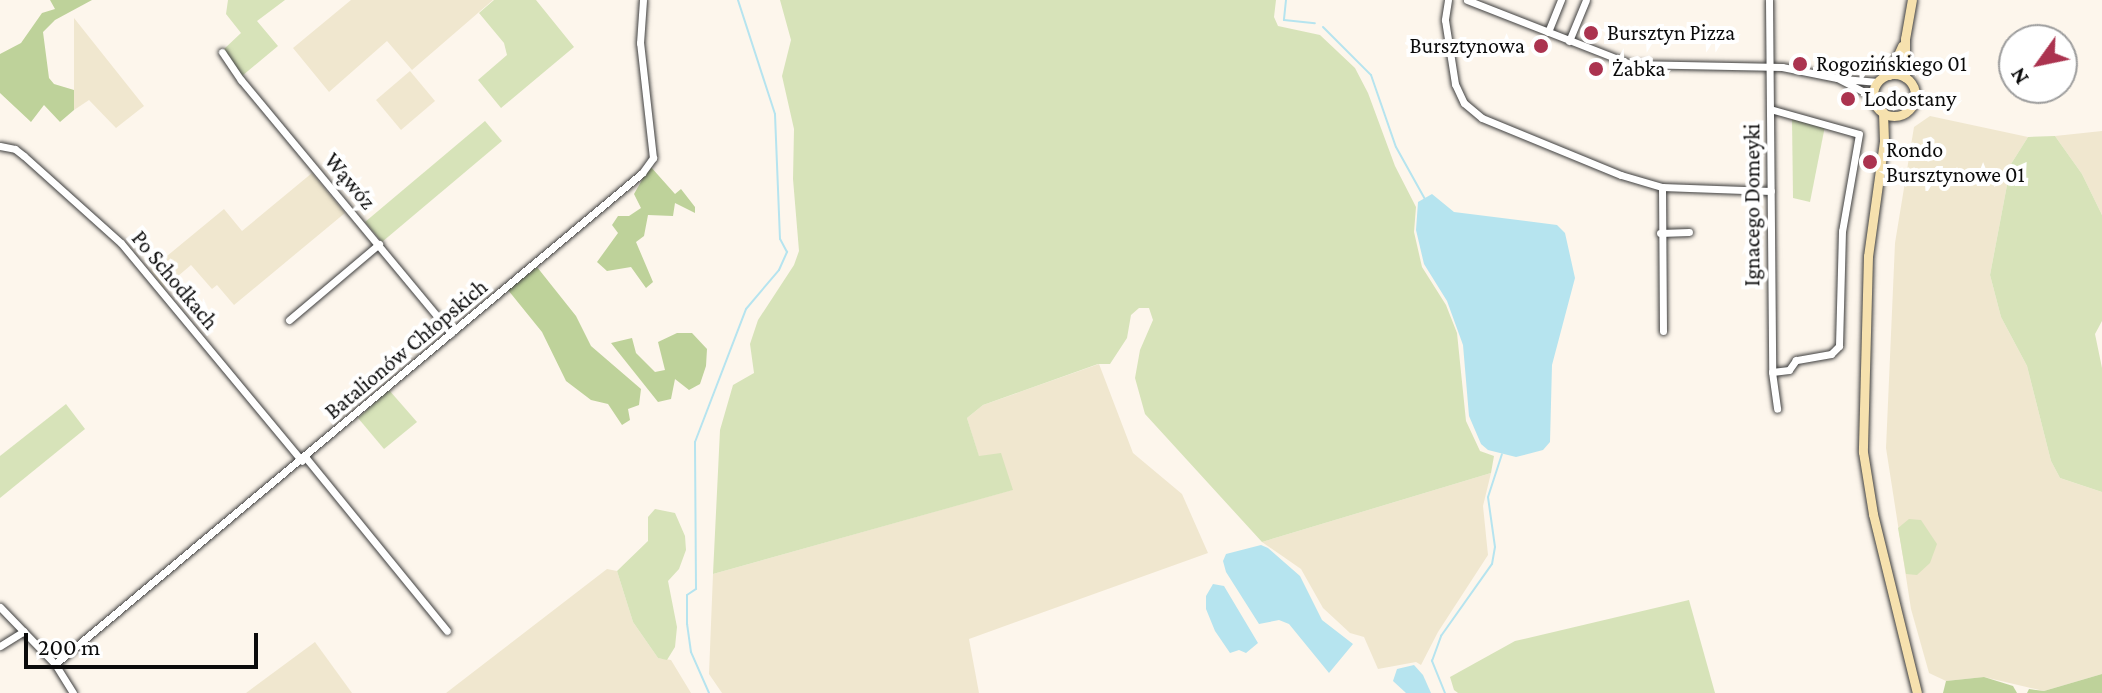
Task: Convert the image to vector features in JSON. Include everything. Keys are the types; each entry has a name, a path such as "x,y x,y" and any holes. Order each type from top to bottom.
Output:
{"main road":[{"path":"1905,77 1905,39 1912,0"},
{"path":"1905,39 1889,75 1878,82 1874,97 1883,112 1884,141 1868,256 1863,452 1873,514 1917,693"},
{"path":"1883,112 1896,115 1907,111 1914,101 1913,85 1905,77 1889,75"},
{"path":"1884,141 1896,115"}],"street":[{"name":"Batalionów Chłopskich","path":"55,664 639,176 653,158 640,43 643,0"},
{"path":"1448,0 1445,20 1454,79 1470,109 1505,129 1621,175 1662,187 1771,191"},
{"path":"1467,0 1638,65 1769,67 1878,82"},
{"path":"1548,32 1561,0"},
{"path":"1569,41 1586,0"},
{"name":"Ignacego Domeyki","path":"1769,0 1772,372 1777,409"},
{"name":"Wąwóz","path":"222,52 241,80 451,333"},
{"path":"1837,78 1874,97"},
{"path":"1770,109 1859,134 1842,231 1839,346 1831,354 1796,360 1789,370 1772,372"},
{"name":"Po Schodkach","path":"0,146 15,149 24,156 121,243 405,576 447,631"},
{"path":"1662,187 1663,331"},
{"path":"1660,233 1689,232"},
{"path":"289,320 379,244"},
{"path":"0,607 55,664 73,693"},
{"path":"0,646 24,631"}],"shaded area":[{"path":"351,0 493,0 412,70 387,41 329,92 293,48"},
{"path":"74,18 144,106 116,128 89,100 74,110"},
{"path":"410,71 435,101 401,130 376,100"},
{"path":"1930,116 2028,137 2011,164 1990,275 2001,317 2027,366 2051,461 2060,478 2102,492 2102,674 2044,691 1984,677 1946,681 1929,673 1911,609 1886,448 1895,243 1914,127"},
{"path":"2102,131 2102,215 2082,174 2055,136"},
{"path":"312,173 345,213 234,305 217,285 212,289 191,265 164,288 150,270 224,209 242,231"},
{"path":"1099,364 1133,453 1182,494 1208,553 969,639 979,693 722,693 709,674 713,574 1012,490 979,457 967,418 983,405"},
{"path":"1491,473 1483,506 1488,555 1438,632 1421,665 1416,662 1378,669 1364,637 1350,633 1323,608 1301,569 1262,542"},
{"path":"607,569 617,571 633,622 658,658 671,660 691,693 446,693"},
{"path":"315,642 352,693 246,693"}],"green space":[{"path":"50,0 92,0 55,20 43,32 49,78 54,84 74,90 74,110 60,122 44,105 31,122 0,93 0,54 21,43 42,13 55,9"},
{"path":"228,0 285,0 257,21 278,46 242,76 223,50 241,33 226,14"},
{"path":"494,0 536,0 574,47 501,108 478,80 507,55 504,43 479,13"},
{"path":"780,0 1276,0 1274,17 1278,26 1320,35 1355,68 1368,93 1395,166 1416,207 1414,232 1422,267 1446,305 1457,333 1466,421 1480,451 1494,456 1491,473 1262,542 1145,414 1135,378 1140,350 1153,320 1149,308 1139,308 1131,315 1127,338 1110,364 1098,364 983,405 967,418 979,456 1001,453 1013,490 713,574 720,430 733,385 754,373 750,344 758,320 794,265 799,251 793,179 794,129 782,76 791,40"},
{"path":"1792,118 1825,126 1810,202 1793,198"},
{"path":"485,121 502,141 382,242 365,222"},
{"path":"2055,136 2082,174 2102,215 2102,321 2095,334 2102,368 2102,492 2060,478 2051,461 2027,366 2001,317 1990,275 2011,164 2028,137"},
{"path":"650,166 675,194 681,189 695,207 695,213 675,203 673,216 648,215 644,236 636,242 653,282 646,288 631,267 607,271 597,262 618,233 612,225 618,216 629,216 641,208 634,194"},
{"path":"537,267 576,316 591,346 641,389 639,405 628,409 630,420 622,425 608,404 591,400 566,381 542,332 508,290"},
{"path":"677,333 692,333 707,349 706,366 700,384 689,390 675,379 671,399 658,402 611,343 632,338 636,353 655,372 665,370 658,342"},
{"path":"389,390 417,422 384,449 358,418"},
{"path":"66,404 85,429 0,498 0,456"},
{"path":"655,509 675,513 685,536 686,550 679,569 668,581 677,627 675,647 667,660 658,658 633,622 617,571 648,541 648,517"},
{"path":"1909,519 1921,520 1937,544 1930,563 1917,575 1906,574 1898,528"},
{"path":"1689,600 1715,693 1458,693 1454,690 1450,677 1515,641"},
{"path":"2102,674 2102,693 2027,693 2029,689 2044,691"},
{"path":"1984,677 2013,686 2017,693 1943,693 1946,681"}],"water":[{"path":"1432,194 1454,212 1557,225 1565,233 1575,278 1552,365 1550,442 1543,450 1516,457 1488,450 1481,444 1469,416 1463,345 1447,301 1424,264 1416,230 1418,202"},
{"path":"1261,545 1300,576 1322,620 1353,644 1329,673 1289,624 1279,620 1259,624 1226,572 1223,561 1226,554"},
{"path":"1213,584 1224,586 1258,643 1246,653 1239,650 1230,653 1215,631 1206,609 1206,596"},
{"path":"1414,665 1423,675 1431,693 1406,693 1393,681 1397,669"}],"waterway":[{"path":"709,693 691,652 687,624 687,595 696,589 695,442 746,309 779,270 787,252 780,239 775,114 738,0"},
{"path":"1286,0 1284,20 1315,23"},
{"path":"1323,27 1371,75 1396,147 1425,199"},
{"path":"1445,693 1432,661 1441,636 1492,564 1495,547 1488,497 1502,454"}],"place":[{"name":"Bursztyn Pizza","path":"1591,33"},
{"name":"Bursztynowa","path":"1541,46"},
{"name":"Rogozińskiego 01","path":"1800,64"},
{"name":"Żabka","path":"1596,69"},
{"name":"Lodostany","path":"1848,99"},
{"name":"Rondo Bursztynowe 01","path":"1870,162"}]}
